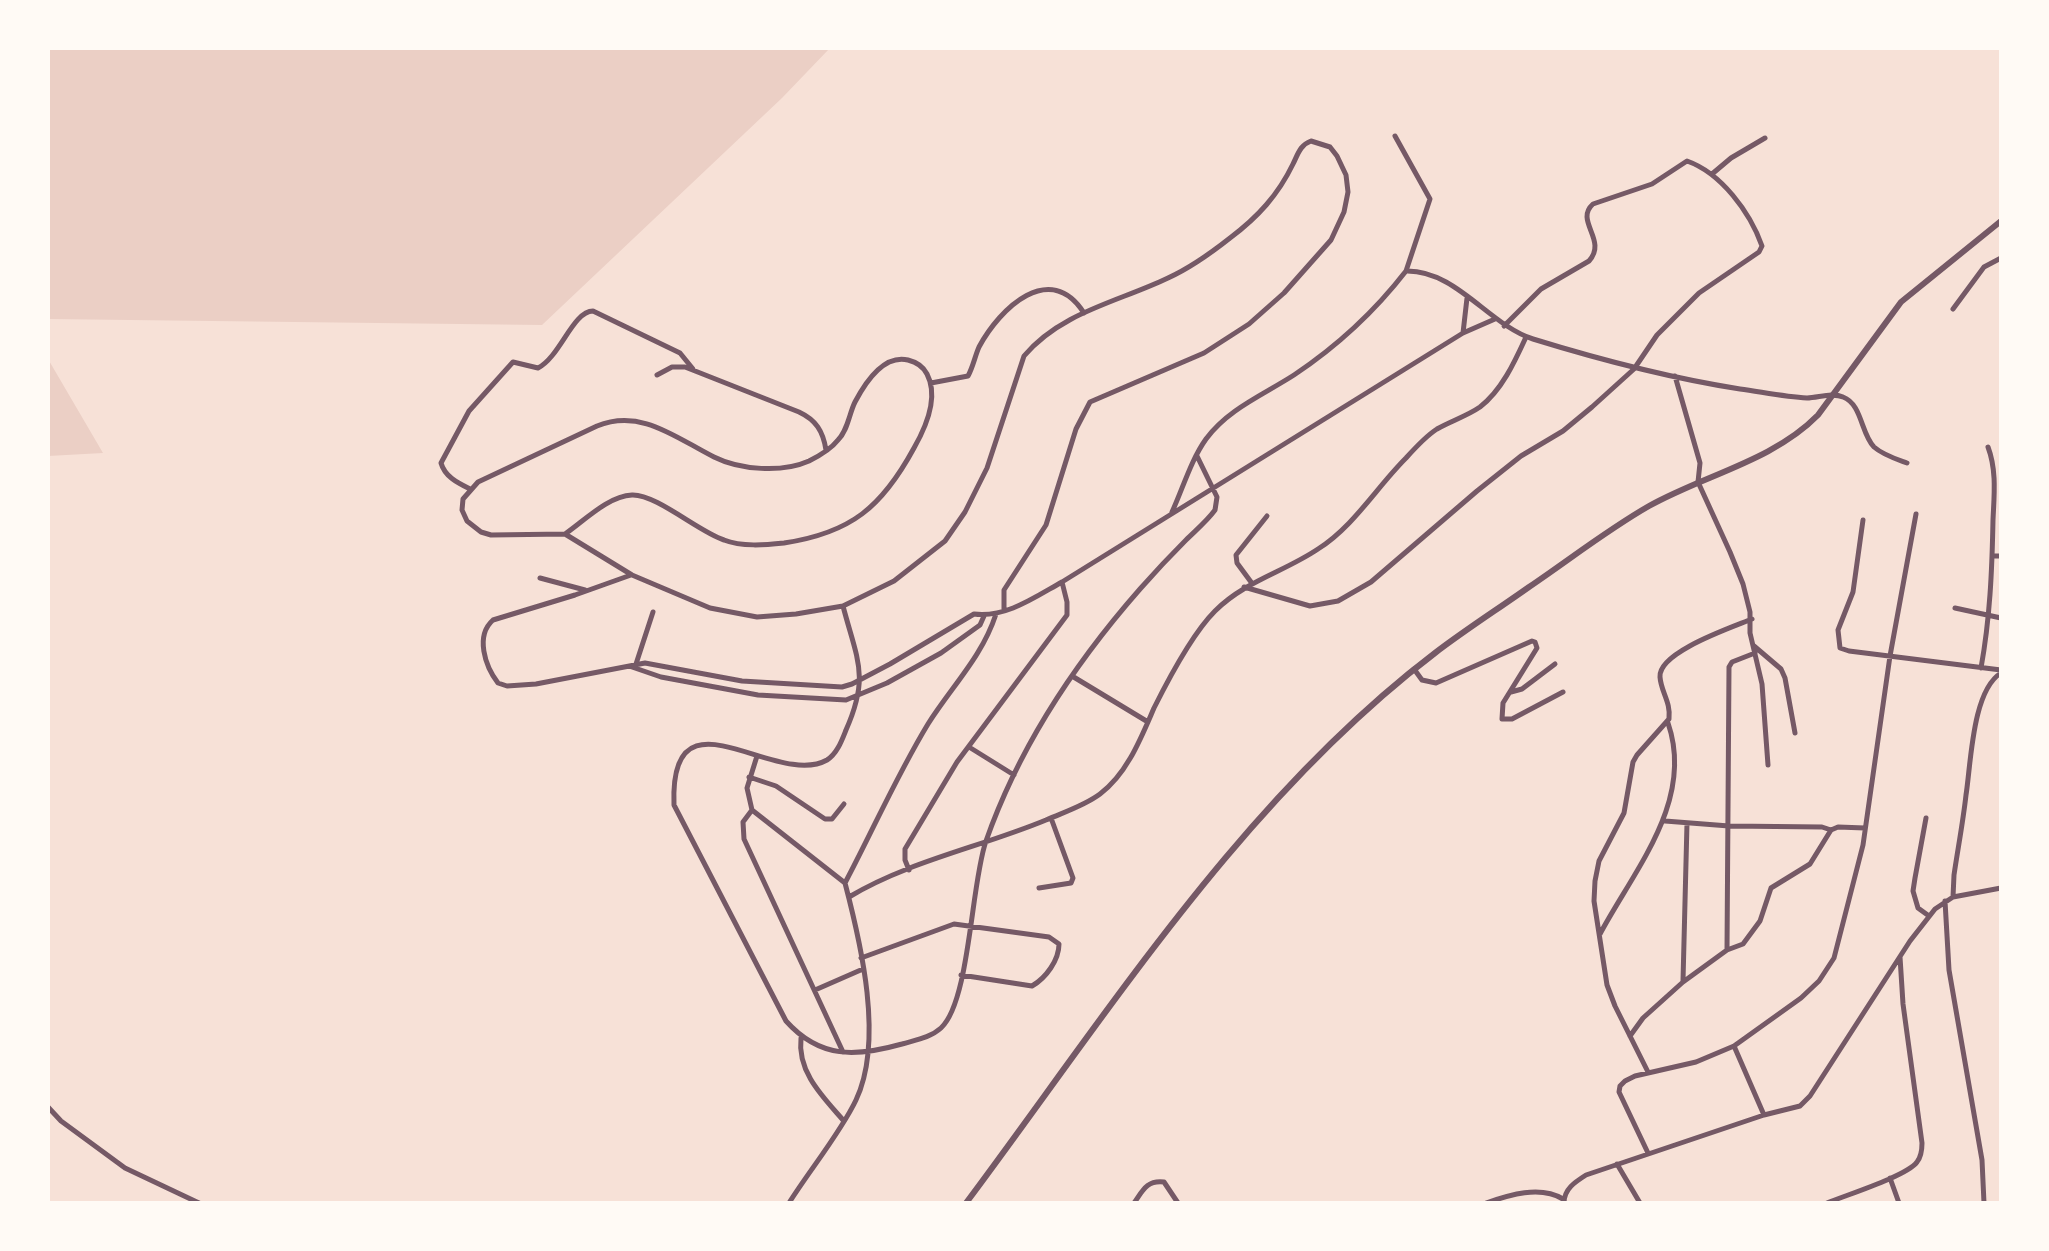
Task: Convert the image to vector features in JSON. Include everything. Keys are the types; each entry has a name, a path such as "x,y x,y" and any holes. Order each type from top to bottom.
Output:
{"street":[{"path":"1172,513 1206,440 1226,418 1334,346 1406,271 1430,199 1395,136"},
{"path":"1712,174 1731,158 1765,138"},
{"path":"565,534 632,575 710,608 773,618 843,606 909,571 954,530 987,468 1024,356 1054,327 1170,277 1231,237 1269,204 1306,142 1319,142 1330,147 1348,184 1344,212 1331,240 1284,293 1249,324 1204,353 1090,402 1076,429 1046,525 1004,590 1004,611"},
{"path":"1244,587 1310,606 1338,601 1371,582 1521,456 1563,431 1592,407 1634,369 1657,335 1699,293 1761,248 1759,239 1743,210 1712,174 1687,161 1652,184 1586,209 1585,216 1597,243 1596,254 1541,289 1504,326"},
{"path":"966,1203 1114,998 1207,882 1280,797 1361,716 1414,669 1623,522 1663,498 1793,437 1818,415 1901,302 2001,221"},
{"path":"1953,309 1984,267 2001,258"},
{"path":"1406,271 1425,274 1467,297 1504,326 1526,337 1634,369 1797,397 1841,396 1849,401 1877,449 1907,463"},
{"path":"931,383 968,376 988,333 1004,311 1023,296 1045,289 1058,289 1074,299 1084,313"},
{"path":"1463,333 1467,297"},
{"path":"470,489 453,480 441,465 469,411 513,362 535,368 548,362 585,312 593,311 680,353 693,369"},
{"path":"632,575 500,616 489,623 483,639 486,660 493,676 502,685 520,686 650,664 777,684 842,687 974,614 996,614 1062,582 1463,333 1495,319"},
{"path":"849,897 909,870 1082,805 1110,786 1137,746 1185,653 1208,619 1251,582 1289,566 1352,522 1389,475 1435,430 1481,406 1509,371 1526,337"},
{"path":"895,360 910,361 923,368 931,383 931,408 915,446 878,500 858,518 835,531 805,540 765,545 724,541 668,509 642,496 633,495 605,506 565,534 505,537 481,532 467,521 462,510 463,499 470,489 487,477 615,420 657,426 717,459 763,468 794,466 826,450 845,432 855,402 871,377 885,364 895,360"},
{"path":"657,375 672,367 693,369 809,417 821,430 826,450"},
{"path":"1675,376 1700,463 1698,482 1743,584 1752,619 1750,633 1762,684 1768,765"},
{"path":"1981,668 1990,615 1993,556 1993,468 1988,447"},
{"path":"843,606 861,679 859,697 840,744 830,758 820,763 797,764 716,745 697,745 675,770 674,805 786,1021 811,1044 843,1052 869,1053 926,1037 937,1032 948,1020 961,975 985,843 1014,775 1051,707 1072,676 1140,589 1214,513 1217,499 1197,456"},
{"path":"1648,1153 1619,1092 1620,1086 1648,1072 1696,1062 1734,1046 1801,998 1827,971 1834,958 1863,845 1890,656 1916,514"},
{"path":"1251,582 1237,563 1236,555 1267,516"},
{"path":"1863,520 1853,592 1841,620 1838,643 1843,650 2001,672"},
{"path":"1993,556 2001,556"},
{"path":"540,578 586,591"},
{"path":"909,870 904,854 908,842 969,747 1067,615 1062,582"},
{"path":"1955,608 2001,618"},
{"path":"633,665 653,612"},
{"path":"845,883 902,769 930,721 988,638 996,614"},
{"path":"633,665 661,677 716,688 776,697 836,701 859,697 941,653 980,625 984,616"},
{"path":"1600,935 1665,821 1674,755 1668,722 1670,711 1660,678 1662,669 1673,656 1685,649 1752,619"},
{"path":"1414,669 1422,680 1436,683 1534,641 1537,648 1502,706 1504,721 1563,692"},
{"path":"1753,645 1781,669 1795,733"},
{"path":"1727,950 1729,667 1732,662 1755,653"},
{"path":"1510,693 1522,689 1555,664"},
{"path":"1953,897 1978,714 1992,679 2001,672"},
{"path":"716,688 718,676"},
{"path":"1072,676 1148,722"},
{"path":"776,697 777,684"},
{"path":"1648,1072 1607,985 1594,901 1596,869 1624,813 1637,755 1668,722"},
{"path":"969,747 1014,775"},
{"path":"757,756 747,788 752,810 845,883 863,969 871,1028 861,1090 789,1203"},
{"path":"749,777 776,786 825,819 832,819 844,804"},
{"path":"752,810 743,822 744,839 843,1052"},
{"path":"1039,888 1067,884 1073,878 1051,818"},
{"path":"1926,818 1913,891 1918,908 1929,916"},
{"path":"1665,821 1729,826 1810,826 1831,830 1838,827 1865,828"},
{"path":"1683,982 1687,822"},
{"path":"1630,1037 1643,1018 1683,982 1727,950 1745,942 1760,921 1771,888 1810,864 1831,830"},
{"path":"1486,1203 1530,1193 1544,1193 1563,1201 1576,1181 1617,1164 1797,1107 1807,1100 1929,916 1953,897 2001,888"},
{"path":"1945,901 1949,970 1982,1160 1984,1203"},
{"path":"861,958 954,924 1052,938 1058,942 1059,949 1050,968 1032,986 961,975"},
{"path":"1831,1202 1890,1178 1917,1163 1922,1143 1903,1004 1900,956"},
{"path":"815,990 863,969"},
{"path":"801,1038 799,1052 806,1073 843,1120"},
{"path":"1734,1046 1764,1115"},
{"path":"48,1107 61,1121 125,1168 199,1203"},
{"path":"1617,1164 1640,1203"},
{"path":"1890,1178 1899,1203"},
{"path":"1134,1203 1146,1186 1154,1181 1164,1182 1178,1203"}],"shaded area":[{"path":"48,48 830,48 782,98 542,325 48,319"},
{"path":"48,359 103,453 48,456"}]}
